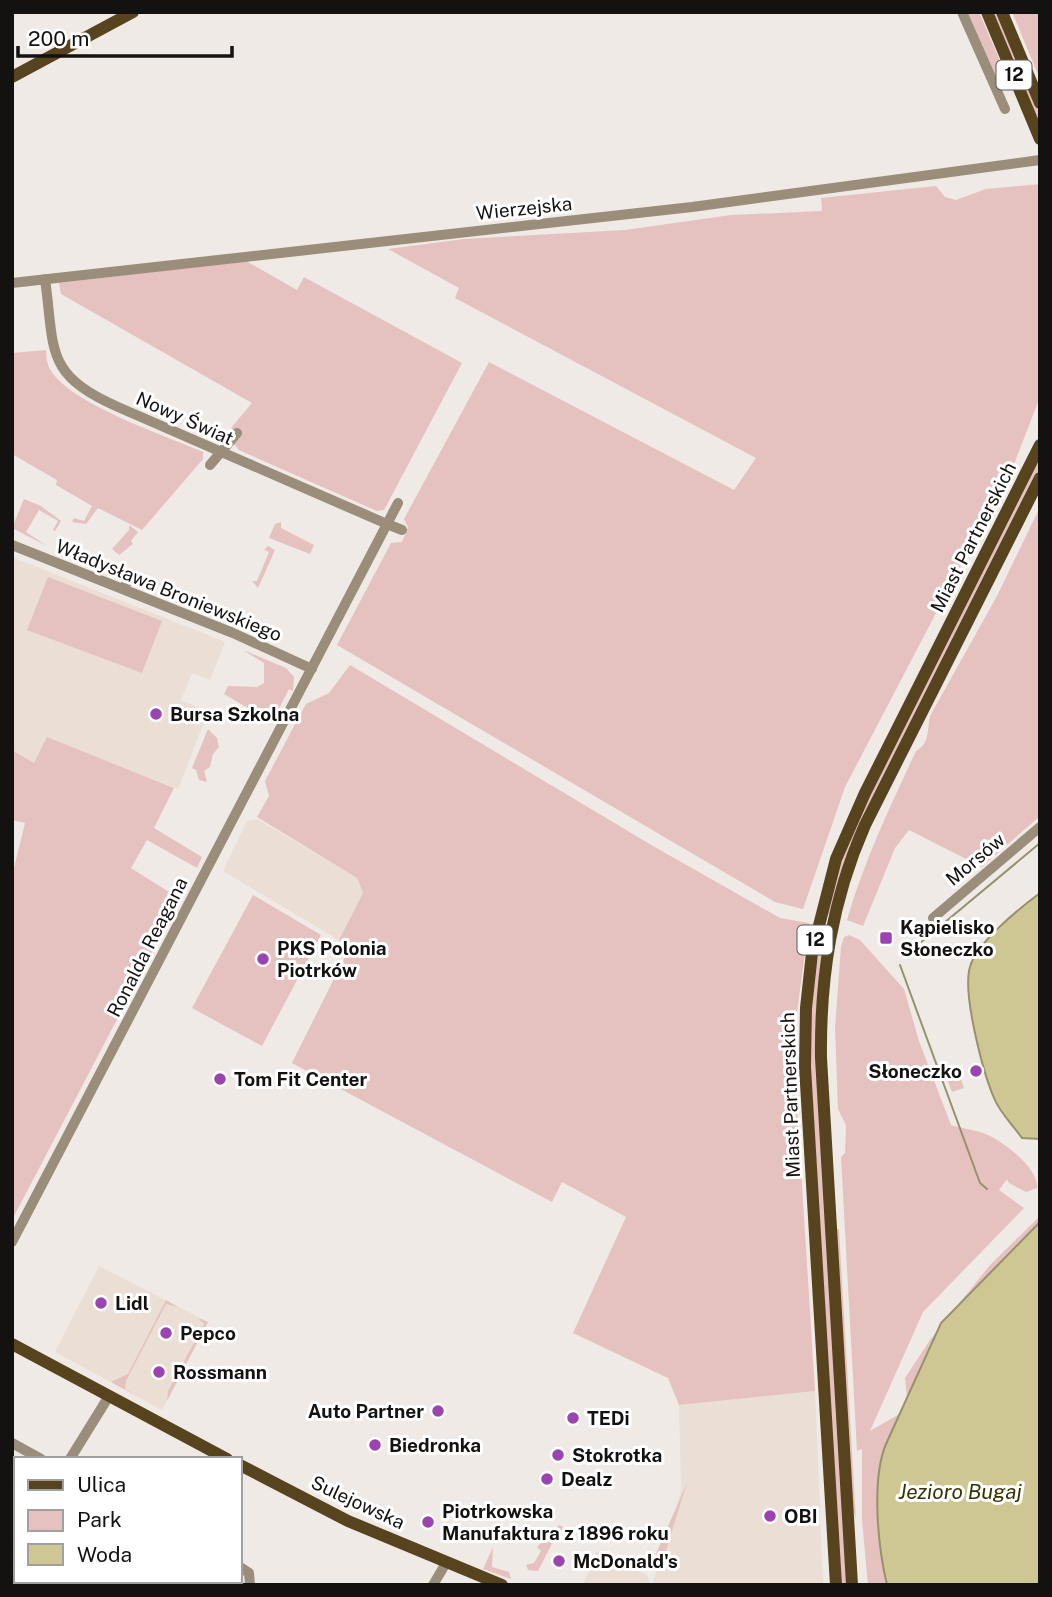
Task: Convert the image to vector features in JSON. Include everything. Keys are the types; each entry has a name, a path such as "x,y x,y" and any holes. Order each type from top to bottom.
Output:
{"main road":[{"path":"12,77 133,12"},
{"name":"12","path":"987,12 1040,139"},
{"name":"12","path":"1002,12 1040,103"},
{"name":"Miast Partnerskich","path":"836,1585 805,1063 806,999 814,946 832,872 859,806 1040,444"},
{"name":"Miast Partnerskich","path":"852,1585 821,1058 822,985 828,940 845,876 865,825 1040,478"},
{"path":"12,1344 221,1457"},
{"name":"Sulejowska","path":"242,1466 336,1515 502,1585"}],"street":[{"path":"962,12 1005,109"},
{"name":"Wierzejska","path":"12,283 692,207 1040,160"},
{"name":"Nowy Świat","path":"45,279 55,357 66,375 101,400 402,530"},
{"path":"210,465 237,433"},
{"path":"312,669 398,503"},
{"name":"Władysława Broniewskiego","path":"12,545 233,633 312,669"},
{"path":"124,589 130,574"},
{"name":"Ronalda Reagana","path":"12,1242 249,799 312,669"},
{"name":"Morsów","path":"933,918 1040,827"},
{"path":"71,1457 109,1396"},
{"path":"12,1443 37,1457"},
{"path":"433,1585 446,1563"},
{"path":"244,1569 250,1585"}],"shaded area":[{"path":"12,557 225,642 210,680 192,673 181,700 208,712 178,789 48,738 34,763 12,750"},
{"path":"257,819 357,878 363,893 339,940 223,871 247,821"},
{"path":"99,1266 208,1322 162,1410 55,1352"},
{"path":"815,1391 823,1585 652,1585 681,1491 679,1405"},
{"path":"597,1551 614,1557 612,1561 647,1575 650,1585 583,1585"}],"green space":[{"path":"967,12 979,12 1003,68 996,83"},
{"path":"992,12 997,12 1040,114 1040,127"},
{"path":"1012,12 1040,12 1040,79"},
{"path":"1040,184 1040,397 1014,464 845,787 803,909 775,902 337,645 391,543 402,542 408,527 404,519 489,362 734,490 756,458 455,298 459,288 388,249 464,239 625,230 731,215 822,211 821,198 936,186 945,197 956,200 986,189"},
{"path":"246,261 297,290 304,277 462,363 384,510 377,511 239,450 233,443 241,436 231,428 252,403 61,294 59,283"},
{"path":"46,350 51,371 62,384 79,396 121,418 203,452 203,459 142,530 98,508 86,524 72,522 74,518 84,521 92,506 56,485 57,480 12,454 12,353"},
{"path":"1040,458 1040,467 1029,491 836,888 829,914 826,913 840,862 864,805"},
{"path":"24,499 41,506 61,521 55,531 53,530 58,521 39,510 26,532 47,546 12,528"},
{"path":"1040,507 1040,816 982,867 909,830 895,848 863,926 847,920 869,855 887,814 916,751 926,741 930,716 997,596"},
{"path":"281,522 281,528 314,545 310,554 269,538 275,524"},
{"path":"129,525 138,532 131,541 133,544 119,555 112,549 129,530"},
{"path":"268,546 275,550 258,588 252,581 257,581 269,552 264,550"},
{"path":"48,577 162,621 142,673 27,630"},
{"path":"243,650 286,668 294,677 293,691 289,689 272,722 224,694 228,686 257,687 264,683 264,663"},
{"path":"350,665 653,846 780,918 809,923 793,1042 815,1391 679,1405 668,1378 573,1333 626,1217 562,1182 552,1202 292,1063 349,949 339,940 363,893 357,878 257,817 269,796 265,781 306,704 329,693"},
{"path":"208,729 217,738 219,747 213,754 210,767 204,771 207,782 199,780 196,770 192,768"},
{"path":"47,737 174,788 154,828 202,857 197,868 147,840 131,868 180,899 12,1220 12,876 25,823 12,820 12,750 34,763"},
{"name":"PKS Polonia Piotrków","path":"253,895 321,935 262,1046 192,1008"},
{"path":"822,929 826,930 817,1004 848,1585 841,1585 811,1071 812,995"},
{"path":"849,935 860,940 904,989 919,1041 951,1125 986,1134 1004,1145 1027,1165 1033,1173 1037,1188 1026,1192 1009,1183 1007,1179 999,1190 1024,1208 923,1312 870,1431 908,1409 905,1378 930,1340 990,1265 1040,1216 1040,1585 868,1585 862,1520 862,1449 857,1451 841,1157 845,1153 846,1125 838,1109 835,1028 841,947 844,937"},
{"path":"957,1067 964,1088 952,1092 944,1072"},
{"path":"836,1229 839,1229 856,1519 852,1507"},
{"path":"166,1300 178,1307 166,1304 126,1381 125,1389 140,1398 111,1382 128,1374"},
{"path":"198,1318 208,1322 167,1401 168,1391 204,1324"},
{"path":"687,1483 663,1560 658,1562 655,1556"},
{"path":"559,1525 566,1528 558,1532 538,1571 528,1570 526,1565 534,1563 541,1551 537,1547"},
{"path":"493,1547 492,1567 509,1572 511,1579 483,1569"}],"water":[{"path":"1040,893 1040,1139 1022,1138 994,1098 975,1032 968,979 970,967 981,947"},
{"name":"Jezioro Bugaj","path":"1040,1222 1040,1585 887,1585 877,1514 881,1459 886,1444 941,1323"}],"waterway":[{"path":"914,948 1040,843"},
{"path":"900,965 980,1183 987,1189"}],"place":[{"name":"Bursa Szkolna","path":"156,714"},
{"name":"Kąpielisko Słoneczko","path":"886,938"},
{"name":"PKS Polonia Piotrków","path":"263,959"},
{"name":"Słoneczko","path":"976,1071"},
{"name":"Tom Fit Center","path":"220,1079"},
{"name":"Lidl","path":"101,1303"},
{"name":"Pepco","path":"166,1333"},
{"name":"Rossmann","path":"159,1372"},
{"name":"Auto Partner","path":"438,1411"},
{"name":"TEDi","path":"573,1418"},
{"name":"Biedronka","path":"375,1445"},
{"name":"Stokrotka","path":"558,1455"},
{"name":"Dealz","path":"547,1479"},
{"name":"OBI","path":"770,1516"},
{"name":"Piotrkowska Manufaktura z 1896 roku","path":"428,1522"},
{"name":"McDonald's","path":"559,1561"}]}
